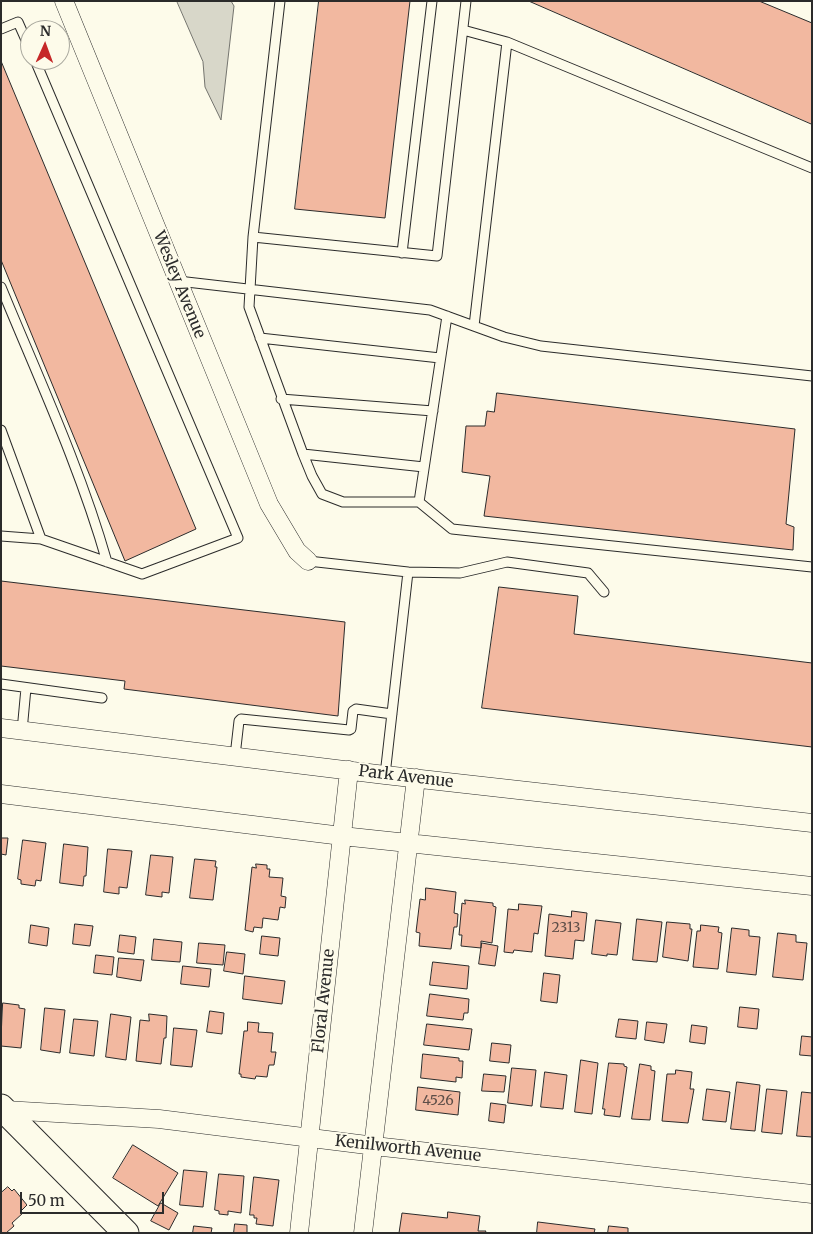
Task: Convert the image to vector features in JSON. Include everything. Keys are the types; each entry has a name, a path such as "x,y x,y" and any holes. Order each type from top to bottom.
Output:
{"main road":[{"path":"2,1111 126,1233"}],"street":[{"name":"Wesley Avenue","path":"64,1 269,504 297,551 308,561"},
{"name":"Park Avenue","path":"1,728 385,775 812,822"},
{"name":"Floral Avenue","path":"299,1233 349,770"},
{"path":"363,1233 416,778"},
{"path":"1,794 408,844 812,886"},
{"name":"Kenilworth Avenue","path":"2,1111 159,1119 310,1138 812,1194"}],"lane":[{"path":"280,1 252,237 249,307 281,398 312,476 322,494 343,502 419,502 452,529 812,567"},
{"path":"402,253 432,1"},
{"path":"252,237 436,256 466,1"},
{"path":"1,29 18,22 20,26"},
{"path":"463,30 507,42 812,168"},
{"path":"474,326 507,42"},
{"path":"1,536 41,539 142,574 238,538 38,70"},
{"path":"178,281 430,310 504,337 541,346 812,376"},
{"path":"1,286 52,407 98,532 107,562"},
{"path":"419,502 447,316"},
{"path":"260,338 440,358"},
{"path":"281,398 433,412"},
{"path":"1,430 41,539"},
{"path":"303,454 424,467"},
{"path":"308,561 408,572 460,573 508,562 588,573 604,592"},
{"path":"385,775 408,572"},
{"path":"1,684 102,698"},
{"path":"22,731 26,688"},
{"path":"235,756 239,721 241,719 349,730 351,728 353,711 392,714"}],"shaded area":[{"path":"177,1 231,1 234,6 221,120 205,87 203,62"}],"building":[{"path":"319,1 410,1 385,218 295,209"},
{"path":"529,1 759,1 812,23 812,124"},
{"path":"1,61 196,529 125,561 1,260"},
{"path":"497,393 795,429 786,524 794,527 793,550 484,516 490,476 462,472 466,426 485,426 487,411 494,412"},
{"path":"1,581 345,622 338,716 124,689 125,681 1,666"},
{"path":"499,587 578,596 574,634 812,663 812,747 482,708"},
{"path":"1,838 8,838 6,855 1,854"},
{"path":"23,840 46,843 41,881 36,880 35,886 21,884 21,880 18,879"},
{"path":"64,844 88,847 86,876 84,876 83,886 60,883"},
{"path":"108,849 132,851 127,888 119,887 119,894 104,892"},
{"path":"151,855 173,857 169,893 162,892 162,897 146,895"},
{"path":"195,859 216,861 213,900 190,898"},
{"path":"256,864 267,865 267,869 270,869 269,877 283,878 281,896 286,897 285,908 280,907 278,920 263,918 262,928 254,927 253,932 245,930 252,867 256,868"},
{"path":"426,888 456,892 454,913 458,914 457,927 454,927 451,949 419,946 420,933 416,932 420,899 425,900"},
{"path":"465,900 493,903 493,906 496,907 492,943 481,941 481,948 461,946 462,935 459,935 462,903 465,904"},
{"path":"519,904 542,906 538,934 534,933 532,952 514,950 513,953 504,952 508,909 518,910"},
{"path":"572,911 587,913 584,941 575,940 573,959 545,956 549,914 571,917"},
{"path":"637,919 662,922 657,962 633,960"},
{"path":"596,920 621,923 617,955 592,954"},
{"path":"667,922 690,924 690,929 692,929 688,961 663,957"},
{"path":"75,924 93,926 90,946 73,944"},
{"path":"31,925 49,928 47,946 29,943"},
{"path":"701,925 719,927 718,932 722,933 718,969 693,967 697,931 700,931"},
{"path":"732,928 749,930 749,936 760,937 756,975 727,972"},
{"path":"778,933 796,935 796,942 807,943 803,980 773,977"},
{"path":"120,935 136,937 134,954 118,952"},
{"path":"262,936 280,938 278,956 260,954"},
{"path":"154,939 182,942 180,962 152,960"},
{"path":"199,943 225,945 223,965 197,963"},
{"path":"482,943 498,946 495,966 479,964"},
{"path":"227,952 245,954 243,974 224,971"},
{"path":"96,955 114,957 112,975 94,973"},
{"path":"119,958 144,960 141,981 117,977"},
{"path":"433,962 469,966 467,989 430,985"},
{"path":"183,966 211,969 209,987 181,984"},
{"path":"544,973 560,975 557,1003 541,1001"},
{"path":"245,976 285,981 282,1004 243,999"},
{"path":"430,994 469,999 468,1013 464,1013 463,1020 427,1016"},
{"path":"3,1003 19,1005 19,1008 25,1009 21,1048 1,1046"},
{"path":"740,1007 759,1009 757,1029 738,1027"},
{"path":"45,1008 65,1010 60,1053 41,1050"},
{"path":"210,1011 224,1013 222,1034 207,1032"},
{"path":"111,1014 131,1017 126,1060 106,1057"},
{"path":"149,1014 167,1016 166,1038 164,1038 161,1064 136,1061 140,1020 149,1021"},
{"path":"74,1019 98,1021 94,1056 70,1053"},
{"path":"619,1019 638,1021 636,1039 616,1037"},
{"path":"248,1022 259,1023 258,1032 273,1033 271,1052 276,1052 274,1065 269,1065 267,1077 256,1076 255,1079 241,1077 241,1074 239,1074 244,1031 247,1031"},
{"path":"647,1022 667,1024 664,1043 645,1040"},
{"path":"427,1024 472,1029 469,1050 424,1045"},
{"path":"692,1025 707,1027 705,1044 690,1042"},
{"path":"174,1028 197,1030 192,1067 171,1065"},
{"path":"802,1036 812,1037 812,1056 800,1055"},
{"path":"492,1043 511,1045 509,1063 490,1061"},
{"path":"423,1054 459,1058 459,1061 463,1061 462,1078 456,1077 456,1082 421,1078"},
{"path":"581,1060 598,1063 592,1114 575,1112"},
{"path":"609,1063 624,1064 627,1067 620,1117 604,1115 605,1109 603,1109"},
{"path":"640,1064 651,1066 651,1070 655,1071 650,1120 632,1119"},
{"path":"512,1068 536,1070 532,1106 508,1103"},
{"path":"676,1070 692,1072 690,1089 694,1089 688,1123 662,1121 667,1074 675,1074"},
{"path":"545,1072 567,1075 563,1109 541,1107"},
{"path":"484,1074 506,1076 504,1092 482,1091"},
{"path":"737,1082 760,1085 755,1131 731,1129"},
{"path":"418,1087 460,1092 458,1115 416,1110"},
{"path":"707,1089 730,1092 726,1122 703,1120"},
{"path":"767,1089 787,1091 782,1134 762,1132"},
{"path":"802,1092 812,1093 812,1137 797,1136"},
{"path":"491,1103 506,1105 504,1123 489,1121"},
{"path":"133,1145 178,1173 158,1206 113,1178"},
{"path":"184,1170 207,1172 203,1207 180,1205"},
{"path":"219,1174 244,1176 241,1213 228,1211 228,1215 219,1214 219,1211 215,1210"},
{"path":"254,1177 279,1180 273,1226 256,1224 257,1218 254,1218 254,1215 250,1215"},
{"path":"8,1187 12,1191 14,1189 27,1205 21,1211 23,1213 12,1223 14,1226 6,1233 1,1233 1,1193"},
{"path":"161,1203 178,1213 169,1230 151,1221"},
{"path":"448,1212 480,1216 478,1231 486,1231 485,1233 399,1233 402,1213 447,1218"},
{"path":"538,1222 595,1229 594,1233 537,1233"},
{"path":"235,1224 247,1225 247,1233 234,1233"},
{"path":"194,1226 212,1228 211,1233 193,1233"},
{"path":"609,1226 628,1228 628,1233 608,1233"}]}
